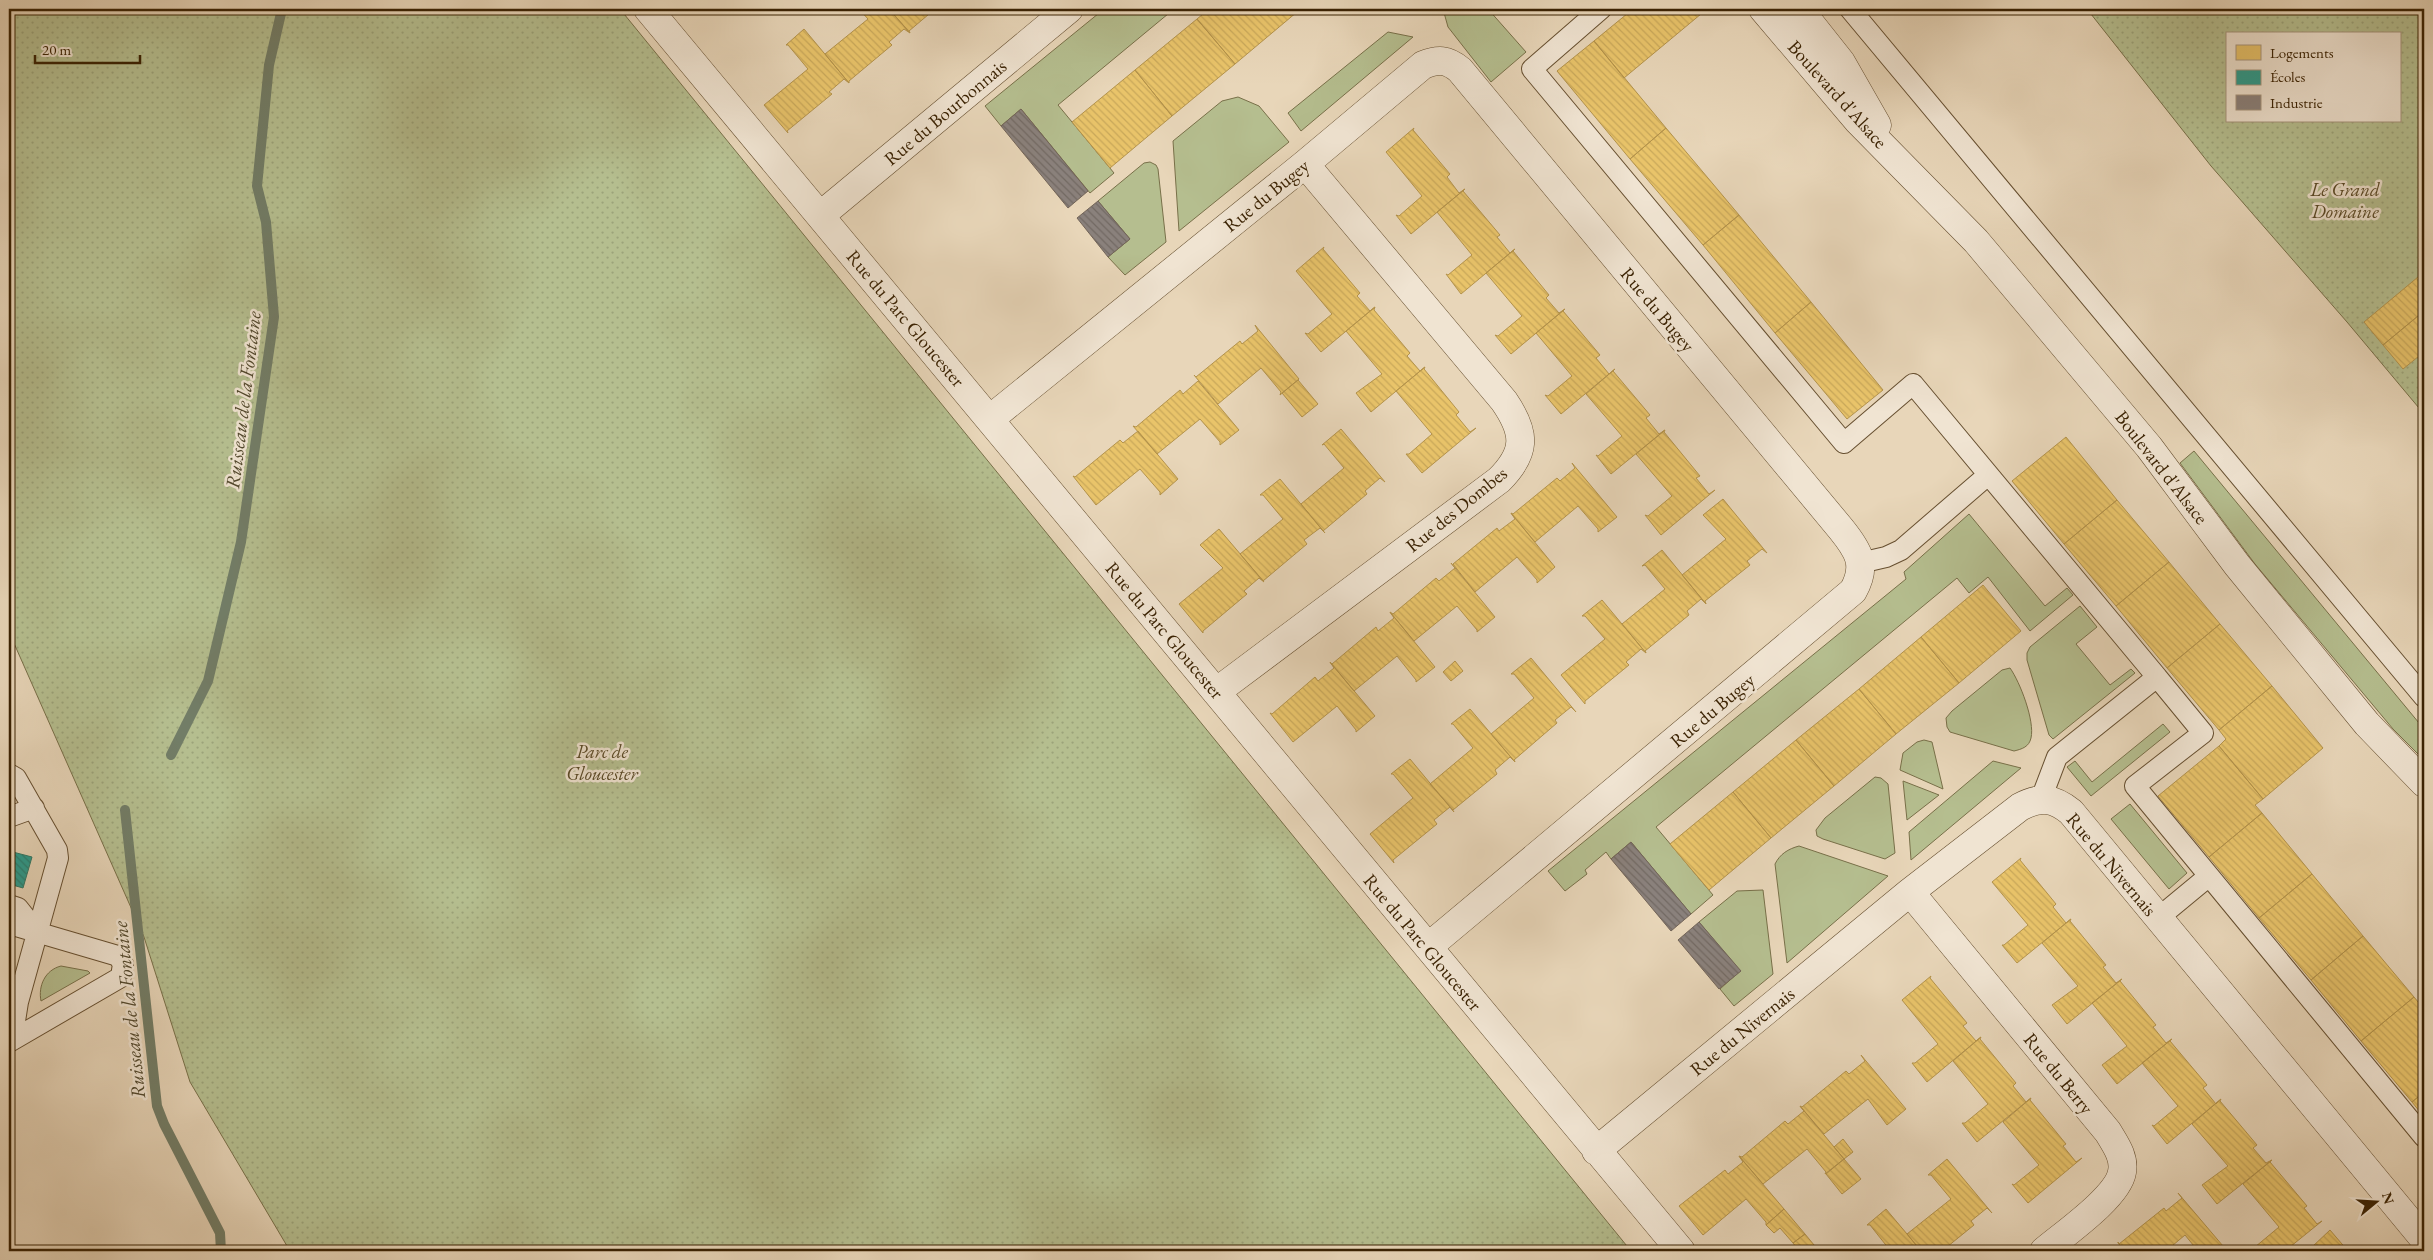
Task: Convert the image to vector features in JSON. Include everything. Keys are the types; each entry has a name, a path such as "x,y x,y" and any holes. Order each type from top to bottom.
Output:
{"street":[{"name":"Rue du Parc Gloucester","path":"648,9 1680,1251"},
{"name":"Rue du Bourbonnais","path":"821,215 1069,9"},
{"name":"Boulevard d'Alsace","path":"1764,9 1858,121 1976,240 2148,447 2237,565 2366,724 2424,783"},
{"name":"Boulevard d'Alsace","path":"1799,9 1841,62 1893,156"},
{"name":"Rue du Bugey","path":"990,419 1305,164 1423,65 1434,60 1451,63 1467,78 1841,529 1852,543 1862,573 1845,598 1428,948"},
{"name":"Rue des Dombes","path":"1216,692 1498,480 1508,470 1520,449 1522,438 1519,426 1504,401 1305,164"},
{"name":"Rue du Nivernais","path":"1596,1151 1910,892 2020,807 2032,800 2041,799 2056,802 2071,812 2157,919 2424,1239"},
{"name":"Rue du Berry","path":"1910,892 2108,1132 2119,1152 2122,1171 2118,1183 2110,1196 2044,1251"}],"lane":[{"path":"1601,9 1532,69 1844,443 1913,384 2203,733 2135,786 2424,1137"},
{"path":"1850,9 2424,697"},
{"path":"1860,563 1886,557 1901,550 1988,475"},
{"path":"2041,799 2058,757 2157,677"},
{"path":"9,774 16,778 34,808 57,850 58,858 37,932 17,976 11,1041"},
{"path":"9,817 34,808"},
{"path":"2157,919 2209,876"},
{"path":"9,905 18,908 37,932"},
{"path":"9,924 118,956 123,964 122,977 11,1041"}],"green space":[{"name":"Parc de Gloucester","path":"9,9 620,9 1631,1251 290,1251 190,1082 144,937 9,632"},
{"path":"1104,9 1174,9 1058,105 1114,173 1090,193 1021,109 1001,126 985,106"},
{"path":"1443,9 1488,9 1526,52 1491,82 1448,27"},
{"name":"Le Grand Domaine","path":"2087,9 2424,9 2424,414 2347,322 2211,166"},
{"path":"1388,32 1413,37 1301,131 1288,113"},
{"path":"1238,97 1259,106 1289,142 1179,231 1173,141 1222,101"},
{"path":"1150,162 1156,165 1158,169 1166,242 1125,275 1108,257 1130,239 1098,201 1144,163"},
{"path":"2194,451 2424,729 2424,760 2393,729 2255,564 2180,463"},
{"path":"1969,514 2045,606 2067,588 2073,595 2030,631 1988,577 1969,593 1957,578 1656,827 1713,895 1691,914 1631,842 1611,859 1606,852 1585,870 1587,874 1565,891 1548,871 1906,579 1904,572"},
{"path":"2080,606 2097,627 2076,644 2110,685 2131,669 2135,673 2053,739 2049,735 2027,660 2027,653 2030,647"},
{"path":"2010,668 2018,682 2029,712 2032,731 2027,746 2014,751 1950,732 1947,727 1946,718 1952,711 2002,670"},
{"path":"2163,724 2170,732 2091,796 2067,767 2075,761 2092,782"},
{"path":"1924,740 1932,742 1943,789 1900,770 1903,753 1917,742"},
{"path":"1993,761 2021,768 1911,860 1909,832"},
{"path":"1875,777 1881,778 1888,784 1895,853 1885,859 1817,836 1816,830 1825,818"},
{"path":"1903,781 1939,795 1907,820"},
{"path":"2130,804 2187,873 2169,889 2111,819"},
{"path":"1799,846 1888,876 1787,963 1775,864 1785,852"},
{"path":"1763,890 1773,974 1734,1006 1720,989 1740,971 1699,922 1737,891"},
{"path":"61,966 90,973 41,1001 40,995 44,979 51,971"}],"building: Logements":[{"path":"859,9 889,9 910,33 904,29 889,42 892,45 849,83 825,54 868,19"},
{"path":"889,9 935,9 909,31 910,33"},
{"path":"1209,9 1294,9 1297,12 1235,64 1197,19"},
{"path":"1633,9 1707,9 1624,78 1594,41"},
{"path":"1197,19 1235,64 1172,116 1135,70"},
{"path":"804,29 849,83 844,79 829,92 832,94 787,131 788,133 764,105 808,69 786,45"},
{"path":"1594,41 1666,128 1630,159 1557,71"},
{"path":"1135,70 1172,116 1110,168 1072,122"},
{"path":"1414,128 1413,130 1450,174 1447,177 1459,193 1465,189 1411,234 1396,215 1399,216 1422,196 1386,152"},
{"path":"1666,128 1739,215 1703,245 1630,159"},
{"path":"1465,189 1463,191 1500,235 1497,237 1510,253 1515,249 1461,294 1446,274 1448,275 1472,255 1437,212"},
{"path":"1739,215 1811,302 1775,333 1703,245"},
{"path":"1324,247 1323,249 1360,293 1357,296 1370,311 1375,307 1321,352 1305,333 1308,334 1332,314 1296,271"},
{"path":"1515,249 1513,251 1549,295 1546,298 1559,313 1565,309 1511,354 1495,335 1498,336 1522,316 1486,273"},
{"path":"2424,272 2424,311 2383,345 2364,322"},
{"path":"1811,302 1883,390 1847,419 1775,333"},
{"path":"1375,307 1374,310 1410,353 1407,356 1420,371 1425,367 1371,412 1356,393 1382,374 1346,331"},
{"path":"1565,309 1563,311 1600,355 1596,358 1609,374 1561,414 1545,395 1548,396 1572,376 1536,333"},
{"path":"2424,311 2424,352 2403,369 2383,345"},
{"path":"1255,325 1299,379 1280,395 1281,392 1261,368 1218,404 1194,375 1196,377 1240,341 1242,344 1258,331"},
{"path":"2424,365 2424,381 2418,369"},
{"path":"1425,367 1424,369 1459,412 1456,415 1470,432 1476,428 1422,473 1406,454 1409,454 1432,434 1396,391"},
{"path":"1615,369 1613,371 1650,415 1646,418 1659,434 1665,430 1611,474 1596,455 1598,456 1622,436 1586,394"},
{"path":"1298,380 1318,404 1302,417 1282,393"},
{"path":"1198,381 1239,430 1220,445 1220,442 1200,419 1157,454 1133,426 1136,427 1180,390 1183,394"},
{"path":"1341,429 1385,482 1380,478 1365,491 1367,494 1323,531 1301,504 1344,468 1324,444 1322,445"},
{"path":"1665,430 1664,432 1700,476 1696,478 1709,494 1715,490 1661,535 1645,515 1648,516 1672,496 1636,454"},
{"path":"1138,431 1178,479 1160,495 1160,492 1140,469 1096,505 1073,476 1075,477 1120,440 1123,443"},
{"path":"2066,437 2117,500 2064,544 2012,481"},
{"path":"1572,463 1617,517 1598,532 1598,529 1578,506 1535,542 1511,513 1513,514 1557,478 1560,481 1575,468"},
{"path":"1280,479 1325,533 1320,528 1304,540 1307,544 1263,581 1240,554 1283,519 1263,495 1260,495"},
{"path":"1723,499 1767,553 1762,549 1747,561 1750,565 1705,601 1706,604 1682,575 1726,539 1703,515"},
{"path":"2117,500 2169,562 2116,606 2064,544"},
{"path":"1511,513 1555,567 1537,583 1537,580 1517,557 1475,592 1453,564 1497,528 1499,531 1515,519"},
{"path":"1219,529 1264,582 1259,578 1244,591 1247,594 1203,633 1179,604 1223,568 1200,545"},
{"path":"1662,550 1706,604 1701,599 1687,611 1689,615 1645,651 1646,653 1622,624 1665,589 1645,565 1642,566"},
{"path":"2169,562 2220,624 2167,668 2116,606"},
{"path":"1451,563 1495,617 1477,632 1457,606 1414,641 1390,612 1393,614 1436,578 1439,581 1455,568"},
{"path":"1983,585 2021,631 1959,683 1921,637"},
{"path":"1602,600 1646,653 1641,649 1626,662 1629,665 1585,701 1585,704 1561,675 1605,639 1585,616 1582,616"},
{"path":"1390,612 1435,667 1416,682 1397,656 1354,691 1330,662 1332,664 1376,627 1378,631 1394,618"},
{"path":"2220,624 2272,686 2219,730 2167,668"},
{"path":"1921,637 1959,683 1896,734 1859,689"},
{"path":"1531,658 1576,712 1571,707 1555,720 1557,723 1514,760 1515,762 1491,734 1534,698 1514,674 1511,674"},
{"path":"1455,661 1463,671 1451,681 1443,672"},
{"path":"1330,662 1375,716 1356,732 1337,706 1293,742 1270,713 1272,714 1315,677 1318,681 1334,668"},
{"path":"2272,686 2323,748 2263,799 2219,746 2226,739 2219,730"},
{"path":"1859,689 1896,734 1834,786 1796,740"},
{"path":"1470,709 1515,762 1510,757 1495,770 1497,774 1453,810 1430,784 1473,748 1451,724"},
{"path":"1796,740 1834,786 1771,838 1733,792"},
{"path":"2219,746 2263,799 2255,805 2262,813 2209,857 2158,796"},
{"path":"1410,759 1450,807 1434,820 1437,824 1393,860 1394,863 1370,834 1413,798 1391,774"},
{"path":"1733,792 1771,838 1709,890 1670,844"},
{"path":"2262,813 2312,874 2259,918 2209,857"},
{"path":"2021,858 2020,860 2056,904 2053,907 2066,923 2071,919 2017,963 2002,945 2028,925 1992,882"},
{"path":"2312,874 2363,936 2311,980 2259,918"},
{"path":"2071,919 2070,921 2106,965 2103,967 2116,983 2122,979 2067,1024 2052,1005 2078,986 2042,943"},
{"path":"2363,936 2414,997 2361,1041 2311,980"},
{"path":"1931,976 1930,978 1967,1023 1963,1026 1976,1041 1981,1037 1927,1082 1912,1063 1915,1063 1938,1044 1902,1000"},
{"path":"2122,979 2120,981 2156,1025 2153,1027 2166,1043 2172,1039 2117,1084 2102,1065 2127,1046 2092,1003"},
{"path":"2414,997 2424,1009 2424,1092 2412,1102 2361,1041"},
{"path":"1981,1037 1980,1039 2016,1083 2013,1086 2026,1102 2031,1098 1977,1142 1962,1123 1965,1123 1988,1104 1953,1061"},
{"path":"2172,1039 2170,1041 2207,1085 2203,1088 2216,1104 2167,1144 2152,1125 2154,1126 2178,1106 2142,1063"},
{"path":"1861,1055 1906,1109 1887,1125 1868,1099 1824,1134 1800,1106 1802,1107 1846,1071 1849,1074 1865,1061"},
{"path":"2424,1092 2424,1117 2412,1102"},
{"path":"2031,1098 2030,1100 2066,1144 2063,1146 2076,1162 2082,1158 2028,1203 2012,1184 2014,1185 2039,1165 2003,1122"},
{"path":"2221,1099 2220,1101 2257,1145 2253,1148 2266,1163 2272,1160 2217,1204 2202,1185 2228,1166 2192,1124"},
{"path":"1800,1106 1844,1159 1825,1174 1826,1172 1807,1149 1763,1184 1739,1156 1742,1157 1785,1121 1788,1124 1804,1111"},
{"path":"1843,1139 1853,1152 1844,1159 1834,1147"},
{"path":"1739,1156 1784,1209 1766,1225 1766,1222 1746,1199 1703,1235 1679,1206 1725,1170 1728,1174 1743,1162"},
{"path":"1844,1159 1861,1179 1842,1194 1826,1174"},
{"path":"1947,1159 1992,1213 1987,1208 1971,1221 1974,1225 1942,1251 1921,1251 1907,1234 1951,1199 1931,1175 1928,1175"},
{"path":"2272,1160 2270,1162 2307,1206 2304,1208 2317,1224 2322,1221 2285,1251 2257,1251 2252,1246 2255,1247 2279,1227 2243,1184"},
{"path":"2178,1193 2223,1246 2217,1251 2198,1251 2185,1235 2166,1251 2125,1251 2118,1243 2118,1242 2119,1244 2164,1208 2166,1211 2182,1198"},
{"path":"1784,1209 1805,1234 1793,1243 1780,1228 1774,1233 1766,1225"},
{"path":"1886,1209 1921,1251 1887,1251 1889,1249 1870,1225 1867,1225"},
{"path":"2330,1230 2348,1251 2318,1251 2313,1246"},
{"path":"1805,1234 1819,1251 1799,1251 1793,1243"}],"building: Écoles":[{"path":"9,851 32,857 23,888 9,884"}],"building: Industrie":[{"path":"1021,109 1088,191 1068,208 1001,126"},
{"path":"1098,201 1130,239 1108,257 1077,218"},
{"path":"1631,842 1691,914 1671,931 1611,859"},
{"path":"1699,922 1741,971 1719,989 1678,940"}],"waterway":[{"name":"Ruisseau de la Fontaine","path":"171,755 208,681 241,542 274,317 266,222 257,186 269,65 282,9"},
{"name":"Ruisseau de la Fontaine","path":"125,810 157,1106 164,1124 220,1233 221,1251"}]}
